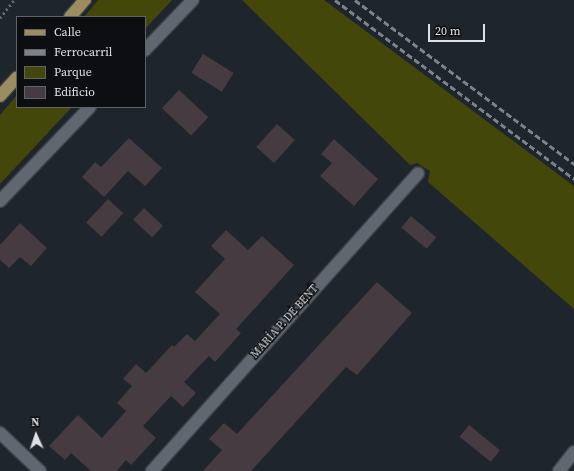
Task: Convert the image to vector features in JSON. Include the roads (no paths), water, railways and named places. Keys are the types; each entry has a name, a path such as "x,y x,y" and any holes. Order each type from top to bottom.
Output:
{"main road":[{"path":"71,16 85,0"},
{"path":"0,96 16,78"}],"street":[{"path":"146,49 193,0"},
{"path":"0,202 89,108"},
{"name":"MARÍA P. DE BENT","path":"152,471 418,174"},
{"path":"0,434 40,471"},
{"path":"559,471 574,452"}],"railway":[{"path":"335,0 574,179"},
{"path":"355,0 574,164"}]}
